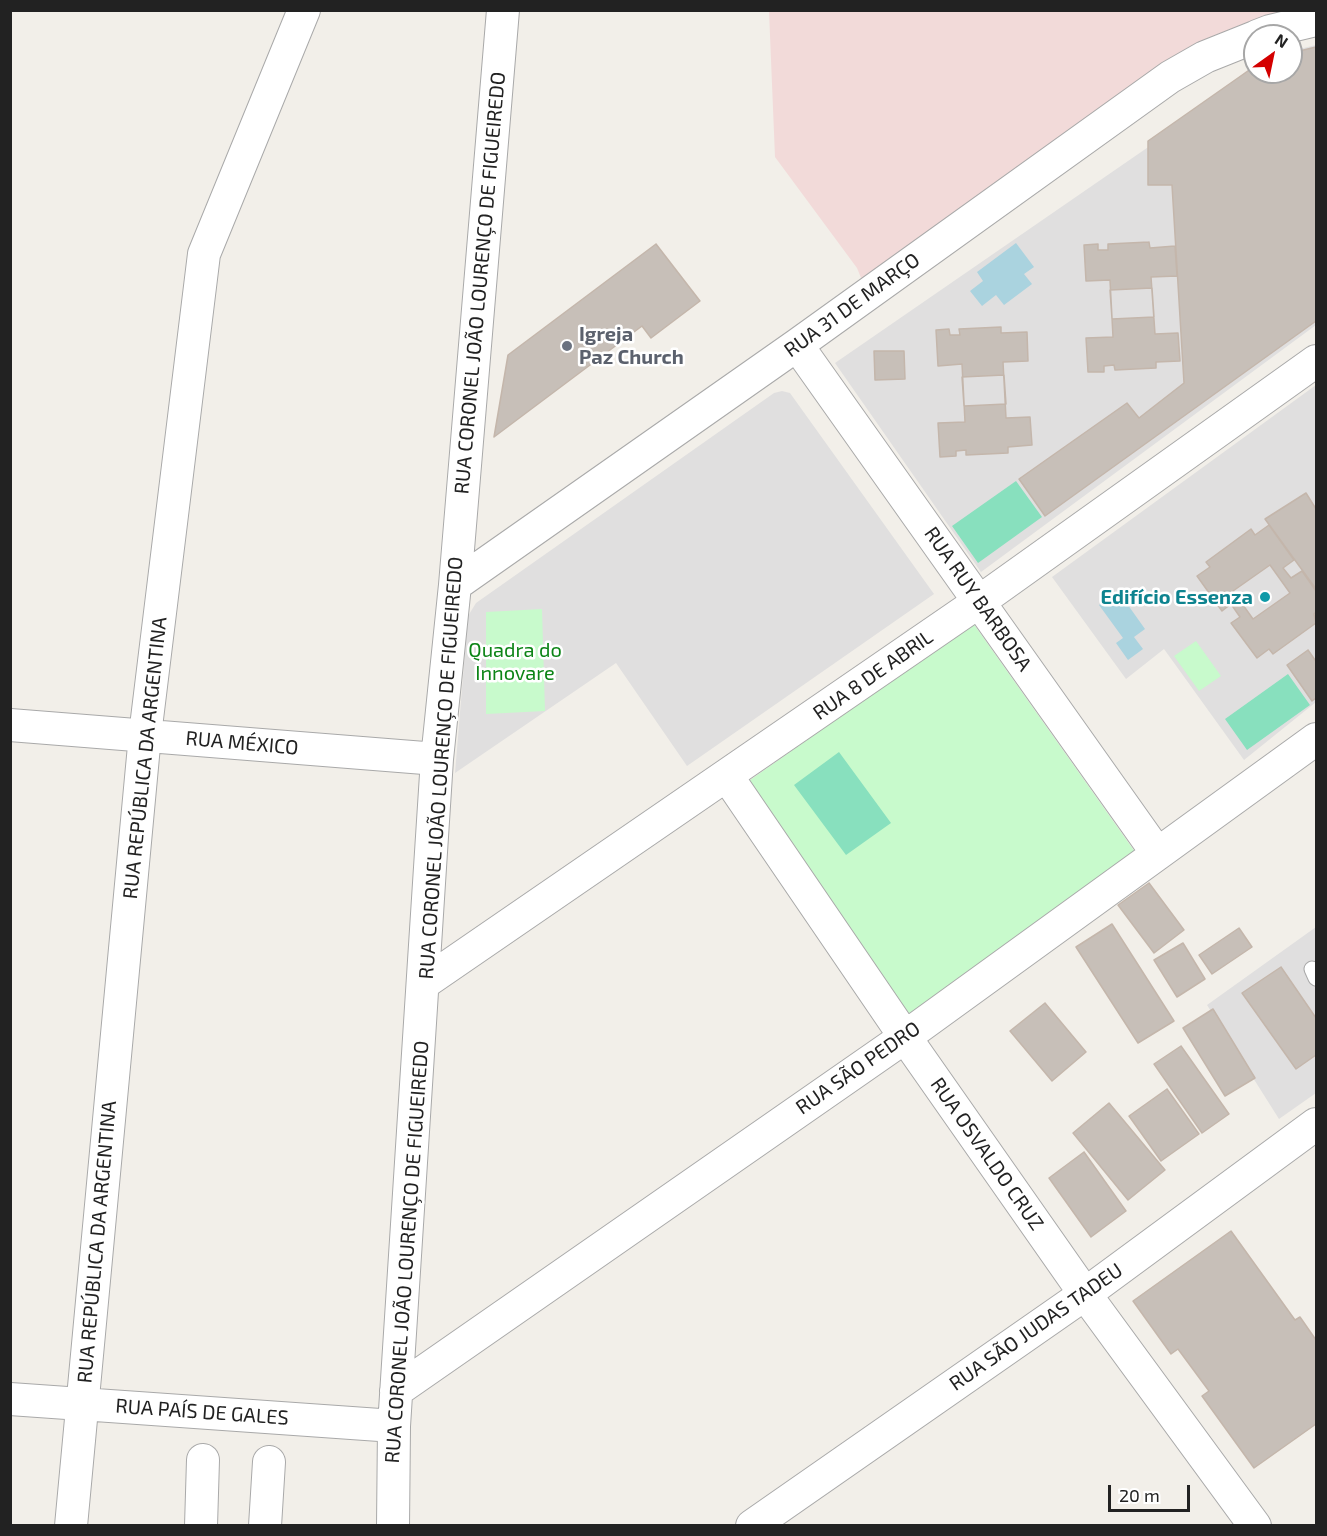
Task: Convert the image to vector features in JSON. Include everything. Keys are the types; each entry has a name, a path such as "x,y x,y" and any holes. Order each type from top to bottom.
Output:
{"street":[{"name":"RUA REPÚBLICA DA ARGENTINA","path":"71,1526 146,735 204,254 304,10"},
{"name":"RUA CORONEL JOÃO LOURENÇO DE FIGUEIREDO","path":"393,1526 396,1391 437,759 455,585 503,10"},
{"name":"RUA 31 DE MARÇO","path":"1300,24 1317,20"},
{"name":"RUA 31 DE MARÇO","path":"455,585 797,345 1170,77 1205,57 1243,41"},
{"name":"RUA RUY BARBOSA","path":"797,345 1158,853"},
{"name":"RUA 8 DE ABRIL","path":"424,983 980,601 1317,361"},
{"name":"RUA MÉXICO","path":"10,725 437,759"},
{"name":"RUA SÃO PEDRO","path":"396,1391 904,1037 1317,739"},
{"name":"RUA OSVALDO CRUZ","path":"727,776 904,1037 1085,1294 1255,1526"},
{"name":"RUA SÃO JUDAS TADEU","path":"752,1526 1085,1294 1317,1124"},
{"name":"RUA PAÍS DE GALES","path":"10,1399 394,1426"},
{"path":"201,1526 203,1460"},
{"path":"265,1526 269,1462"}],"shaded area":[{"path":"769,11 1295,11 1275,24 1243,24 1243,45 866,290 857,268 775,157"},
{"path":"1316,45 1316,325 981,572 835,363 1173,130 1243,74 1243,84 1303,84 1303,48"},
{"path":"1316,385 1316,702 1244,760 1164,649 1126,679 1052,577"},
{"path":"782,391 790,393 934,594 687,766 616,663 455,773 468,616 476,603 774,393"},
{"path":"1316,927 1316,1093 1279,1119 1207,1005"}],"green space":[{"path":"1016,481 1042,517 978,563 952,526"},
{"name":"Quadra do Innovare","path":"542,609 545,711 486,714 486,612"},
{"path":"973,623 1140,859 911,1020 743,785"},
{"path":"1196,641 1221,676 1199,691 1174,656"},
{"path":"1288,674 1310,705 1247,750 1225,719"},
{"path":"839,752 891,823 846,855 794,785"}],"water":[{"path":"1016,243 1034,267 1024,274 1032,284 1004,305 996,295 982,306 970,291 983,281 977,272"},
{"path":"1118,591 1145,629 1134,637 1143,649 1128,660 1116,643 1123,638 1099,605"}],"building":[{"path":"1316,47 1316,321 1045,516 1019,479 1127,403 1139,418 1184,383 1172,185 1148,185 1148,141 1243,74 1243,84 1303,84 1303,50"},
{"path":"1149,242 1150,248 1175,246 1177,276 1151,277 1155,334 1178,333 1180,361 1156,362 1156,368 1115,370 1114,365 1104,366 1104,372 1088,372 1086,338 1113,337 1110,280 1086,281 1084,245 1098,244 1098,250 1108,250 1108,244"},
{"name":"Igreja Paz Church","path":"656,244 700,301 651,338 642,326 494,437 508,355"},
{"path":"1152,288 1154,317 1112,319 1110,290"},
{"path":"1001,327 1001,333 1027,332 1028,361 1003,362 1006,418 1030,417 1032,445 1008,447 1008,453 966,455 966,450 956,451 956,456 940,457 938,423 965,422 962,364 938,366 936,330 949,329 950,335 960,335 959,329"},
{"path":"874,351 904,351 905,379 875,380"},
{"path":"1004,375 1006,404 964,406 962,377"},
{"path":"1306,493 1316,509 1316,589 1265,519"},
{"name":"Edifício Essenza","path":"1269,525 1294,560 1283,568 1291,578 1302,571 1316,591 1316,612 1314,614 1316,623 1273,654 1269,649 1257,658 1231,623 1240,617 1231,604 1222,611 1197,576 1210,567 1206,562 1251,529 1255,535"},
{"path":"1270,565 1290,593 1253,619 1233,591"},
{"path":"1308,650 1316,659 1316,698 1312,701 1287,665"},
{"path":"1149,883 1184,930 1154,953 1118,905"},
{"path":"1112,924 1174,1021 1138,1043 1076,947"},
{"path":"1239,928 1252,947 1212,974 1199,955"},
{"path":"1183,943 1205,979 1177,997 1154,960"},
{"path":"1281,967 1316,1018 1316,1055 1296,1069 1242,993"},
{"path":"1045,1003 1086,1052 1052,1081 1010,1031"},
{"path":"1213,1009 1255,1078 1225,1096 1183,1028"},
{"path":"1181,1046 1229,1114 1202,1133 1154,1064"},
{"path":"1167,1089 1199,1134 1161,1161 1129,1116"},
{"path":"1109,1103 1165,1170 1128,1200 1073,1133"},
{"path":"1084,1152 1126,1211 1091,1237 1049,1178"},
{"path":"1231,1231 1295,1320 1300,1317 1316,1340 1316,1424 1254,1468 1202,1396 1209,1391 1178,1349 1171,1354 1133,1301"}],"place":[{"name":"Igreja Paz Church","path":"567,346"},
{"name":"Edifício Essenza","path":"1265,597"}]}
